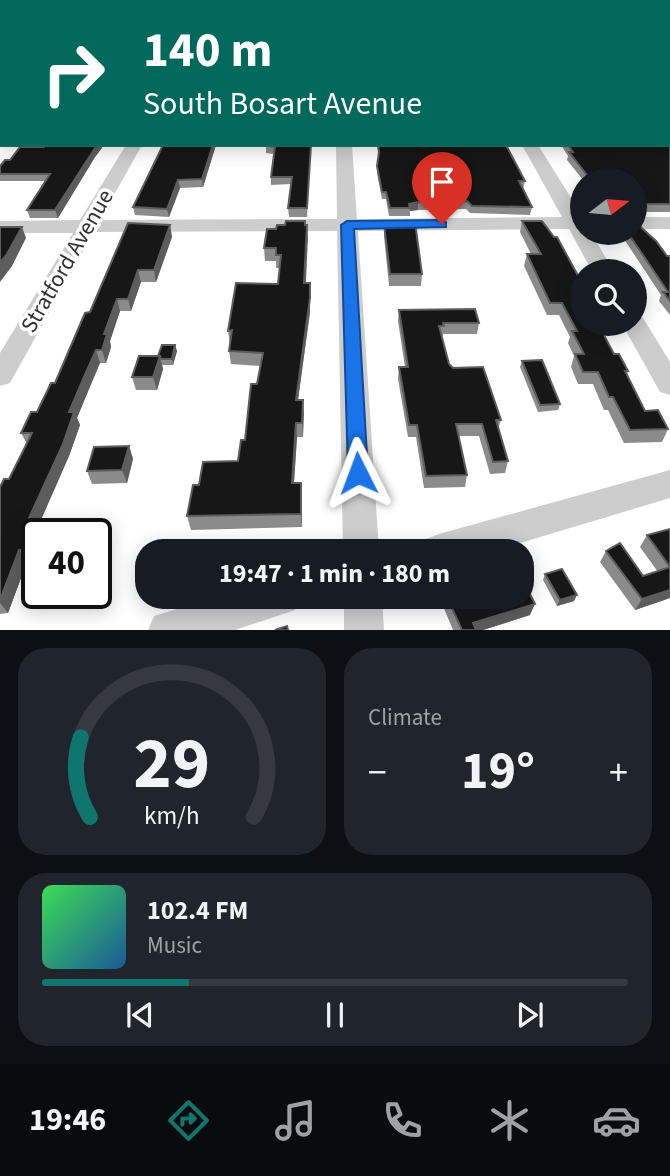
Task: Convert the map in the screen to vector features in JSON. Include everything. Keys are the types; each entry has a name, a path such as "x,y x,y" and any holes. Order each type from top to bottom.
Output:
{"street":[{"name":"Stratford Avenue","path":"0,376 133,147"},
{"path":"344,147 360,539"},
{"path":"531,147 570,209"},
{"path":"0,228 570,223"},
{"path":"648,223 670,223"},
{"path":"641,336 670,385"},
{"path":"480,539 670,484"},
{"path":"168,630 241,609"},
{"path":"363,609 364,630"}],"building":[{"path":"20,147 96,147 55,210 27,210 50,174 0,174 0,166 5,160 10,160"},
{"path":"162,147 212,147 202,179 178,180 167,209 133,207"},
{"path":"275,147 311,147 307,208 288,208 292,177 271,177"},
{"path":"378,147 507,147 525,181 519,181 532,207 472,206 467,201 418,202 409,204 410,208 390,208 386,192 382,192 377,166"},
{"path":"569,147 670,147 670,204 648,204 648,168 582,168 569,152 573,152"},
{"path":"286,221 305,221 307,225 304,283 310,283 296,400 303,400 302,423 296,423 292,483 301,483 301,514 187,516 193,485 199,485 203,462 238,461 241,440 245,440 251,384 257,384 263,353 229,351 232,330 228,331 236,283 278,284 281,255 276,255 276,248 264,248 267,229 276,229 277,225 285,225"},
{"path":"522,221 542,221 554,237 557,237 570,261 570,318 562,303 550,303 527,254 541,254"},
{"path":"393,222 415,222 422,274 390,274 384,224 394,224"},
{"path":"128,223 170,225 154,270 138,270 128,299 117,299 104,334 107,334 102,350 96,350 69,412 74,412 63,444 29,518 21,518 21,550 0,600 0,487 4,479 9,479 32,433 21,433 31,412 37,412 51,383 55,383 85,313 90,312"},
{"path":"0,227 22,227 0,263"},
{"path":"648,234 667,256 670,256 670,301 663,292 668,292 636,245 648,245"},
{"path":"475,309 479,323 443,323 444,326 439,326 449,364 453,368 483,367 501,420 496,420 508,461 493,462 482,424 456,424 467,475 426,476 417,425 409,425 399,367 408,367 399,310"},
{"path":"575,336 604,336 614,354 619,354 645,411 658,410 668,429 630,430 613,397 609,397 598,372 583,372 575,354 584,354"},
{"path":"162,345 175,345 172,359 161,359 158,356"},
{"path":"139,356 160,356 153,377 132,377"},
{"path":"542,360 560,404 540,405 522,361"},
{"path":"129,446 122,470 87,471 94,447"},
{"path":"670,529 670,567 647,535"},
{"path":"620,543 643,576 670,567 670,590 642,599 606,551"},
{"path":"562,569 577,595 560,600 545,574"},
{"path":"452,609 519,609 473,623 476,630 462,630"}],"route":[{"path":"358,473 347,225 442,224"}]}
